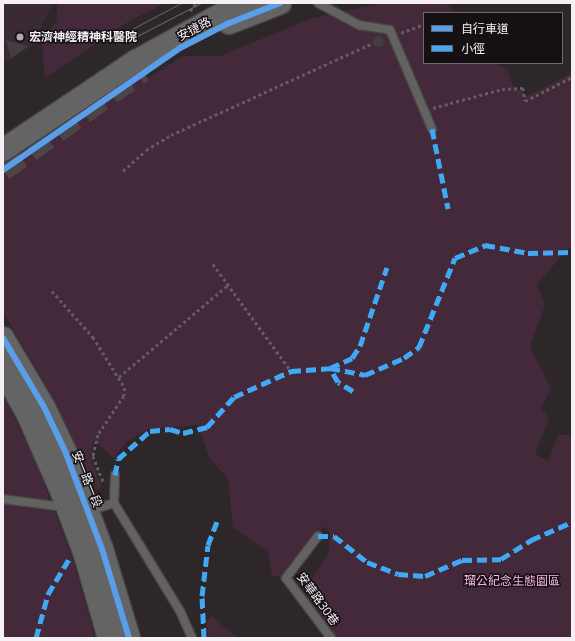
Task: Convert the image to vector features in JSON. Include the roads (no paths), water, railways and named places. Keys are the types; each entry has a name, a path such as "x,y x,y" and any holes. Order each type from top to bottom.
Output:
{"street":[{"name":"安捷路","path":"3,150 242,3"},
{"name":"安捷路","path":"143,71 177,43 280,3"},
{"name":"安一路一段","path":"3,338 44,407 109,638"},
{"name":"安一路一段","path":"3,370 70,496 89,512 129,638"}],"lane":[{"path":"318,3 359,25 390,30 432,130"},
{"path":"115,474 114,503 180,611 192,638"},
{"path":"3,499 70,496"},
{"path":"89,512 114,503"},
{"name":"安華路30巷","path":"318,536 286,578 331,638"}],"tunnel":[{"path":"3,170 143,71"}],"tram line":[{"path":"130,30 181,3"},
{"path":"135,37 201,3"}],"place":[{"name":"宏濟神經精神科醫院","path":"20,37"}],"park label":[{"name":"瑠公紀念生態園區","path":"512,581"}]}
